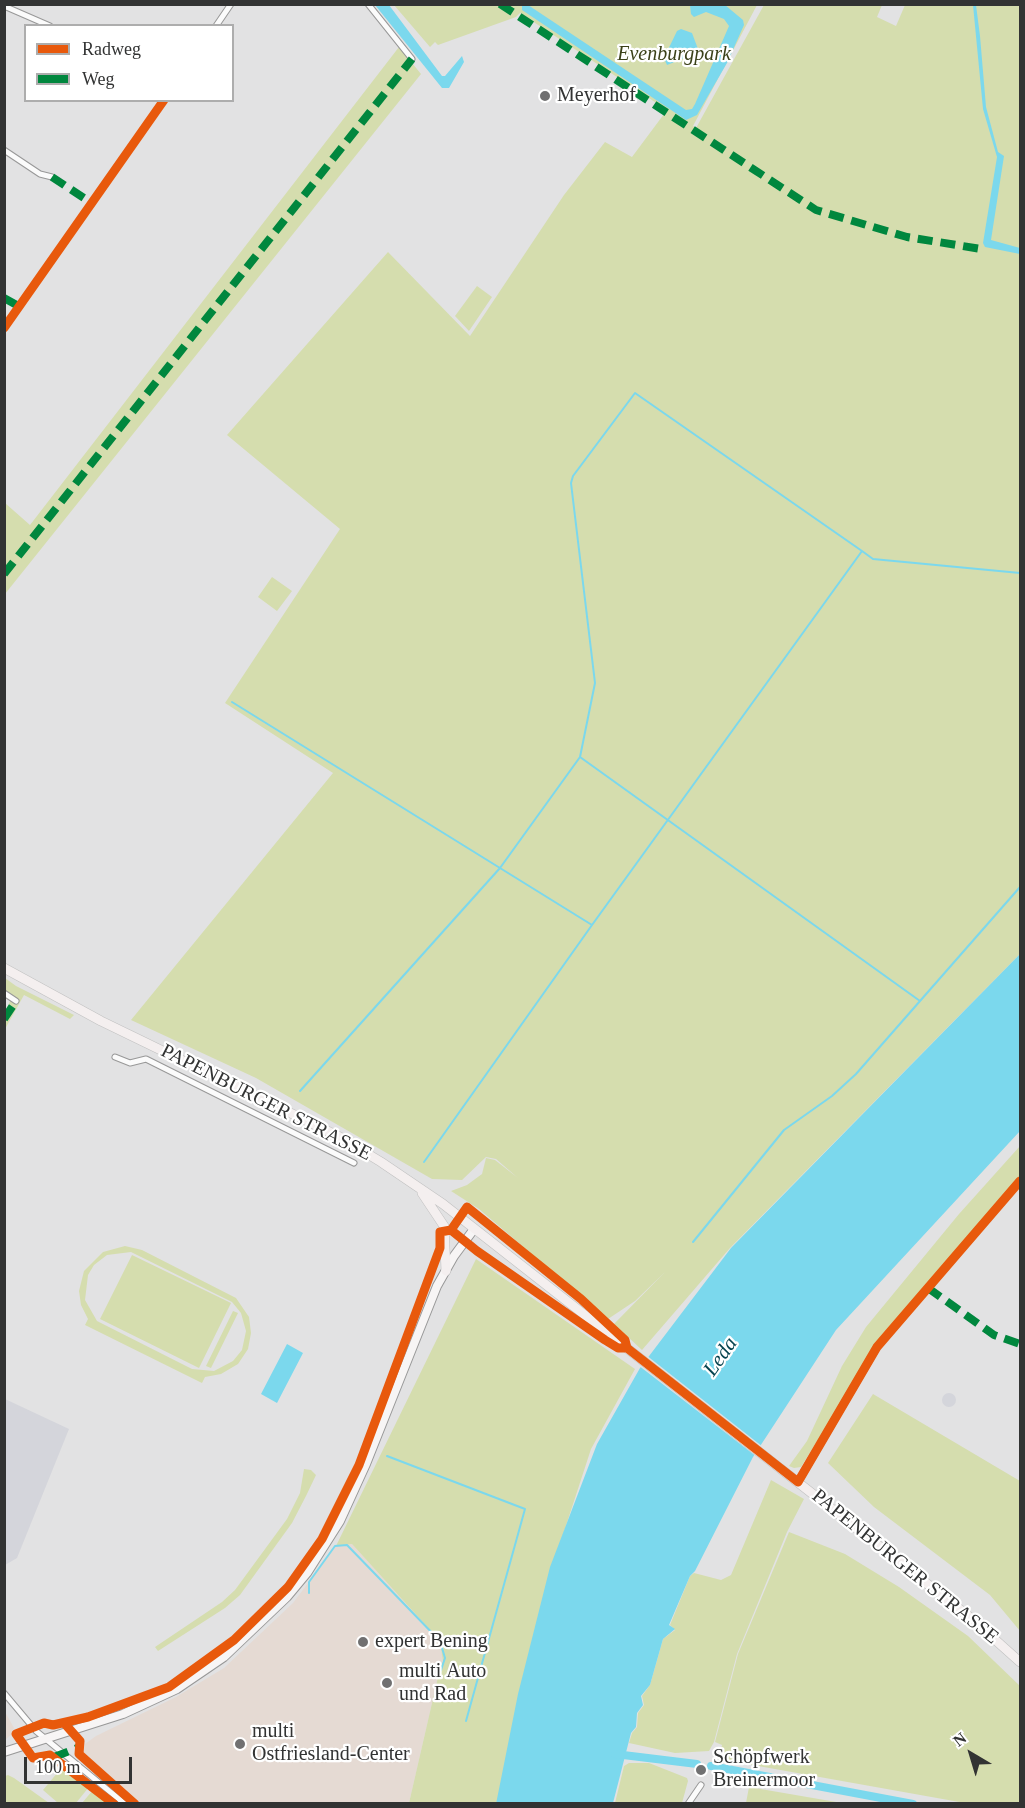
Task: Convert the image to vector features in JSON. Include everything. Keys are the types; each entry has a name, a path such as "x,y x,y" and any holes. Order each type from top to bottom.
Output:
{"main road":[{"name":"PAPENBURGER STRASSE","path":"4,968 101,1021 340,1137 417,1187 786,1472 972,1619 1020,1662"},
{"path":"417,1187 444,1226 446,1271"},
{"path":"4,1752 123,1714 177,1689 224,1657 287,1597 324,1548 353,1495 428,1308 446,1271 474,1229"}],"street":[{"path":"217,24 231,4"},
{"path":"368,4 412,59"},
{"path":"4,6 45,24"},
{"path":"4,150 40,174 52,177"},
{"path":"4,993 16,1001"},
{"path":"116,1057 130,1063 146,1059 354,1163"},
{"path":"798,1482 877,1347 1020,1181"},
{"path":"4,1693 21,1715 47,1740 125,1803"},
{"path":"688,1803 701,1785"}],"shaded area":[{"path":"946,1393 952,1393 956,1400 952,1407 946,1407 942,1403 942,1397"},
{"path":"5,1399 69,1429 17,1558 5,1565"},
{"path":"352,1544 440,1641 443,1662 409,1803 118,1803 127,1794 82,1755 85,1744 96,1736 176,1697 224,1668 293,1603 336,1546"},
{"path":"4,1710 14,1728 12,1734 5,1740"}],"green space":[{"name":"Evenburgpark","path":"394,5 757,5 693,126 696,128 764,5 882,5 877,17 896,26 905,5 1020,5 1020,954 730,1248 642,1350 614,1324 665,1272 635,1301 608,1319 479,1209 451,1191 467,1185 482,1174 486,1158 495,1160 518,1178 496,1159 486,1157 462,1180 432,1179 256,1078 131,1020 333,773 225,703 340,529 227,435 388,252 470,336 564,195 605,142 632,157 667,110 520,13 516,17 438,45 435,42 430,47"},
{"path":"399,47 421,74 5,594 5,503 30,525"},
{"path":"477,286 492,297 469,331 455,316"},
{"path":"272,577 292,591 277,611 258,597"},
{"path":"5,978 16,986 74,1015 70,1019 24,995 5,1029 5,1013 10,1001 5,997"},
{"path":"1020,1146 1020,1177 881,1338 801,1467 789,1466 807,1441 842,1366 866,1327 959,1214"},
{"path":"125,1246 142,1250 236,1298 249,1317 251,1333 248,1349 238,1364 221,1374 205,1377 202,1383 85,1325 88,1319 81,1305 79,1291 84,1271 103,1252","holes":["131,1252 232,1302 241,1313 246,1331 242,1350 233,1361 214,1371 192,1369 97,1321 85,1300 88,1275 94,1265 107,1255"]},
{"path":"132,1255 231,1303 199,1368 100,1319"},
{"path":"476,1259 635,1369 591,1449 559,1547 502,1803 409,1803 443,1662 440,1641 352,1544 336,1546"},
{"path":"233,1311 238,1313 211,1368 206,1366"},
{"path":"873,1394 1020,1481 1020,1631 990,1595 874,1507 828,1463"},
{"path":"304,1469 311,1470 316,1475 306,1496 292,1523 240,1595 225,1608 158,1651 155,1647 222,1602 235,1590 287,1519 300,1493"},
{"path":"771,1480 804,1499 787,1532 737,1654 714,1742 709,1751 675,1753 629,1743 637,1727 638,1713 644,1705 642,1696 650,1685 663,1639 675,1630 670,1625 690,1576 694,1573 721,1580 731,1575"},
{"path":"789,1532 845,1554 899,1587 968,1636 1020,1686 1020,1803 965,1803 719,1759 722,1745 715,1742 738,1654"},
{"path":"629,1763 649,1763 687,1778 682,1803 615,1803 624,1766"},
{"path":"63,1766 89,1787 76,1803 58,1803 43,1790"},
{"path":"8,1775 49,1803 5,1803 5,1776"},
{"path":"749,1787 842,1803 746,1803"},
{"path":"93,1790 112,1803 82,1803"}],"water":[{"path":"375,5 389,5 442,76 445,76 462,56 464,62 449,88 442,88"},
{"path":"522,5 528,5 686,110 692,109 695,104 729,26 724,19 706,12 694,17 691,14 690,5 725,5 743,20 744,25 727,63 697,115 686,120 522,10"},
{"path":"973,5 976,5 980,36 986,107 998,152 1004,156 991,240 1020,248 1020,254 985,247 983,243 997,157 983,109"},
{"path":"681,29 692,33 698,49 692,55 667,65 664,58 677,31"},
{"name":"Leda","path":"1020,954 1020,1131 836,1330 753,1457 695,1571 690,1576 669,1625 675,1629 663,1639 650,1685 641,1696 643,1705 637,1713 636,1727 631,1733 613,1803 496,1804 518,1694 550,1567 597,1444 640,1368 731,1248"},
{"path":"287,1344 303,1353 277,1403 261,1394"}],"pier":[{"path":"646,1355 763,1447 757,1457 638,1365"}],"waterway":[{"path":"300,1091 500,868 580,757 595,683 571,483 573,476 635,393 862,551"},
{"path":"232,702 592,925 862,551 873,559 1020,573"},
{"path":"580,757 920,1001 856,1074 832,1096 784,1130 693,1242"},
{"path":"920,1001 1020,887"},
{"path":"424,1162 592,925"},
{"path":"387,1456 525,1509 466,1721"},
{"path":"309,1593 309,1582 335,1546 347,1545 440,1641 445,1658 441,1670"},
{"path":"615,1754 697,1764"},
{"path":"711,1766 913,1804"}],"marked path":[{"path":"500,4 816,210 907,237 981,249"},
{"path":"4,574 412,59"},
{"path":"52,177 93,204"},
{"path":"4,298 20,307"},
{"path":"4,1019 16,1001"},
{"path":"928,1288 994,1335 1020,1344"},
{"path":"54,1757 80,1747"}],"cycle path":[{"path":"4,328 163,102"},
{"path":"627,1348 798,1482 877,1347 1020,1181"},
{"path":"114,1804 50,1755 33,1758 16,1734 44,1723 53,1725 88,1717 169,1687 234,1640 288,1587 322,1539 359,1465 440,1248 440,1232 451,1230 467,1207 581,1299 625,1340 627,1348"},
{"path":"451,1230 477,1251 605,1340 618,1348 627,1348"},
{"path":"65,1724 80,1741 79,1754 135,1804"}],"place":[{"name":"Meyerhof","path":"545,96"},
{"name":"expert Bening","path":"363,1642"},
{"name":"multi Auto und Rad","path":"387,1683"},
{"name":"multi Ostfriesland-Center","path":"240,1744"},
{"name":"Schöpfwerk Breinermoor","path":"701,1770"}]}
